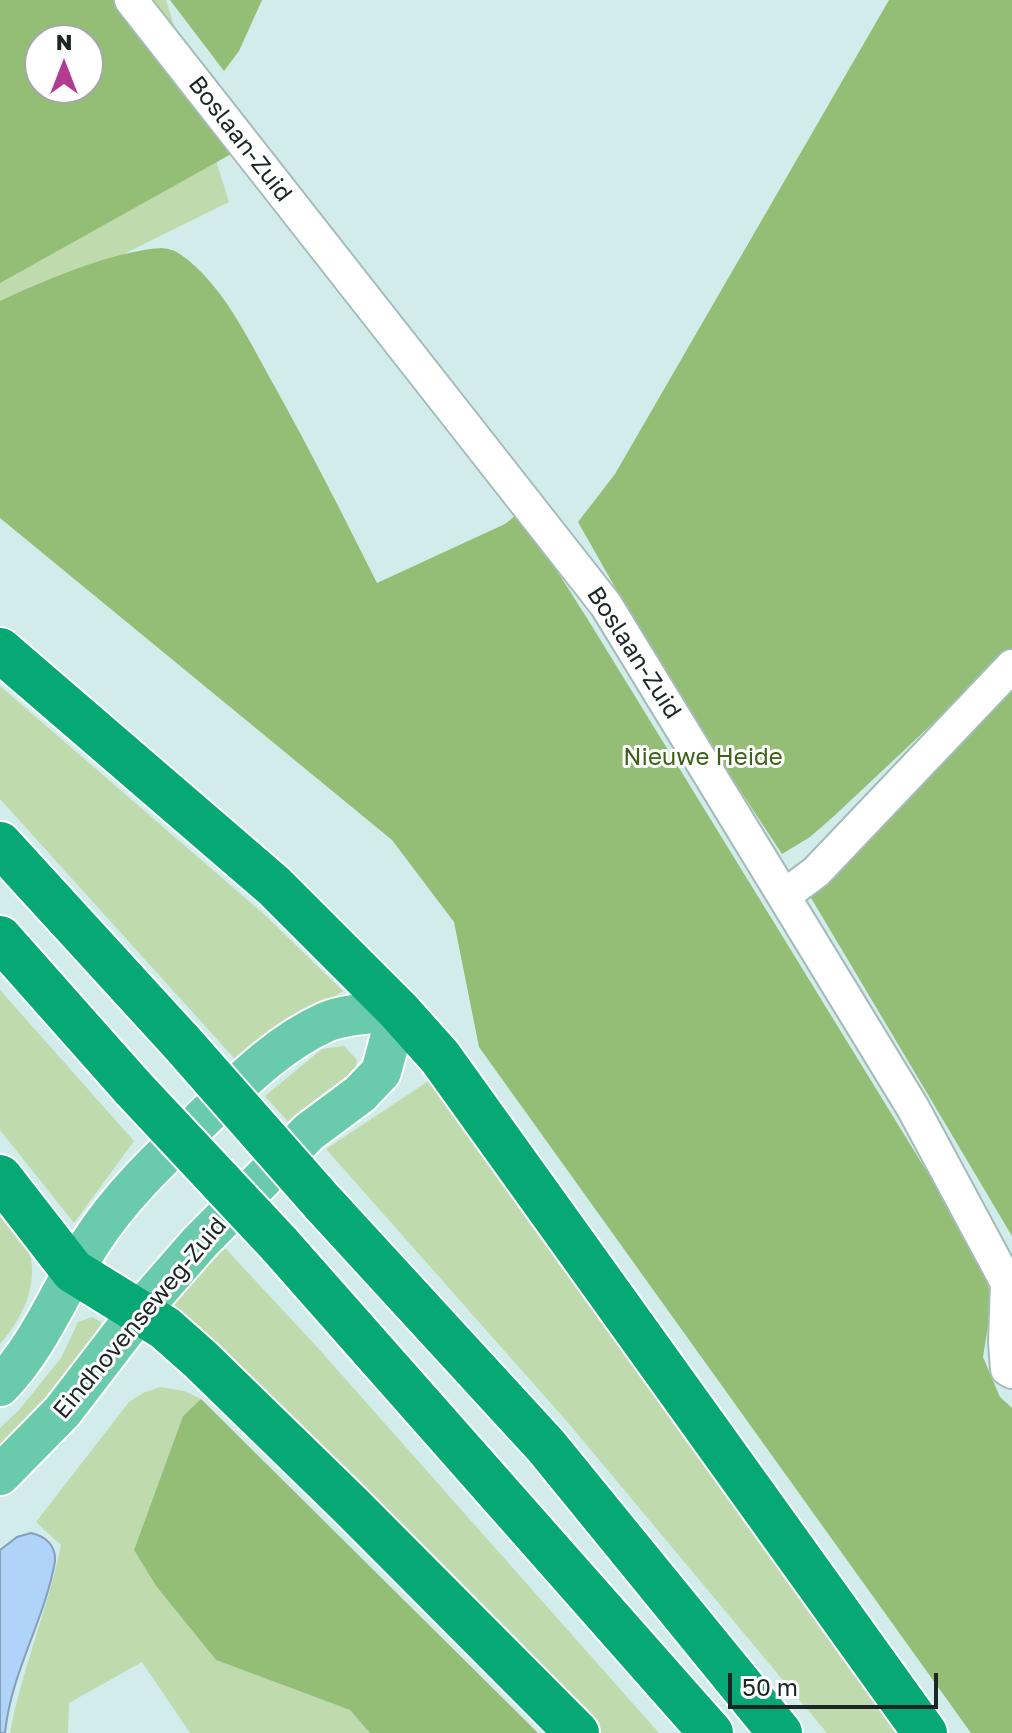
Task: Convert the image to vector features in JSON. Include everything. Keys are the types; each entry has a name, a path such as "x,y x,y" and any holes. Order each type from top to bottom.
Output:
{"highway":[{"path":"0,650 274,886 398,1010 440,1057 925,1733"},
{"path":"0,844 546,1446 780,1733"},
{"path":"0,938 133,1088 279,1244 711,1733"},
{"path":"0,1177 73,1271 165,1328 200,1359 577,1733"}],"main road":[{"path":"0,1386 13,1373 47,1322 93,1238 141,1177 251,1072 291,1041 329,1021 398,1010"},
{"name":"Eindhovenseweg-Zuid","path":"0,1475 62,1412 138,1313 200,1242 309,1132 360,1094 381,1072 398,1010"}],"street":[{"name":"Boslaan-Zuid","path":"131,0 606,605 913,1108 1007,1283 1005,1342 1007,1369 1012,1372"},
{"path":"785,895 816,872 1012,666"}],"green space":[{"path":"0,0 166,0 229,202 0,315"},
{"path":"0,0 116,0 233,153 0,283"},
{"path":"170,0 262,0 239,51 224,71"},
{"path":"889,0 1012,0 1012,649 833,817 810,837 782,854 667,679 578,522 615,474"},
{"path":"162,248 178,253 196,267 234,315 377,583 505,524 515,516 559,574 590,623 980,1258 992,1300 983,1357 1000,1397 1012,1408 1012,1733 971,1733 479,1047 454,922 392,840 0,518 0,301 101,261"},
{"path":"0,686 266,916 343,991 282,1032 243,1068 0,799"},
{"path":"1012,691 1012,1236 804,886"},
{"path":"0,990 134,1141 74,1223 0,1130"},
{"path":"344,1046 357,1060 353,1085 298,1133 265,1096 322,1049"},
{"path":"430,1080 905,1733 827,1733 570,1425 326,1149"},
{"path":"0,1209 25,1239 32,1271 23,1310 0,1344"},
{"path":"225,1248 318,1348 659,1733 595,1733 162,1313"},
{"path":"92,1317 101,1322 98,1337 40,1417 0,1454 0,1428 19,1410 61,1358 78,1322"},
{"path":"160,1387 184,1391 201,1399 183,1416 134,1550 156,1586 216,1660 350,1710 370,1733 190,1733 142,1662 69,1703 68,1733 10,1733 61,1545 36,1522 129,1402"},
{"path":"201,1399 538,1733 370,1733 350,1710 216,1660 156,1586 134,1550 183,1416"}],"water":[{"path":"31,1533 49,1542 55,1561 44,1604 14,1689 5,1733 0,1733 0,1550 17,1537"}],"park label":[{"name":"Nieuwe Heide","path":"703,757"}]}
